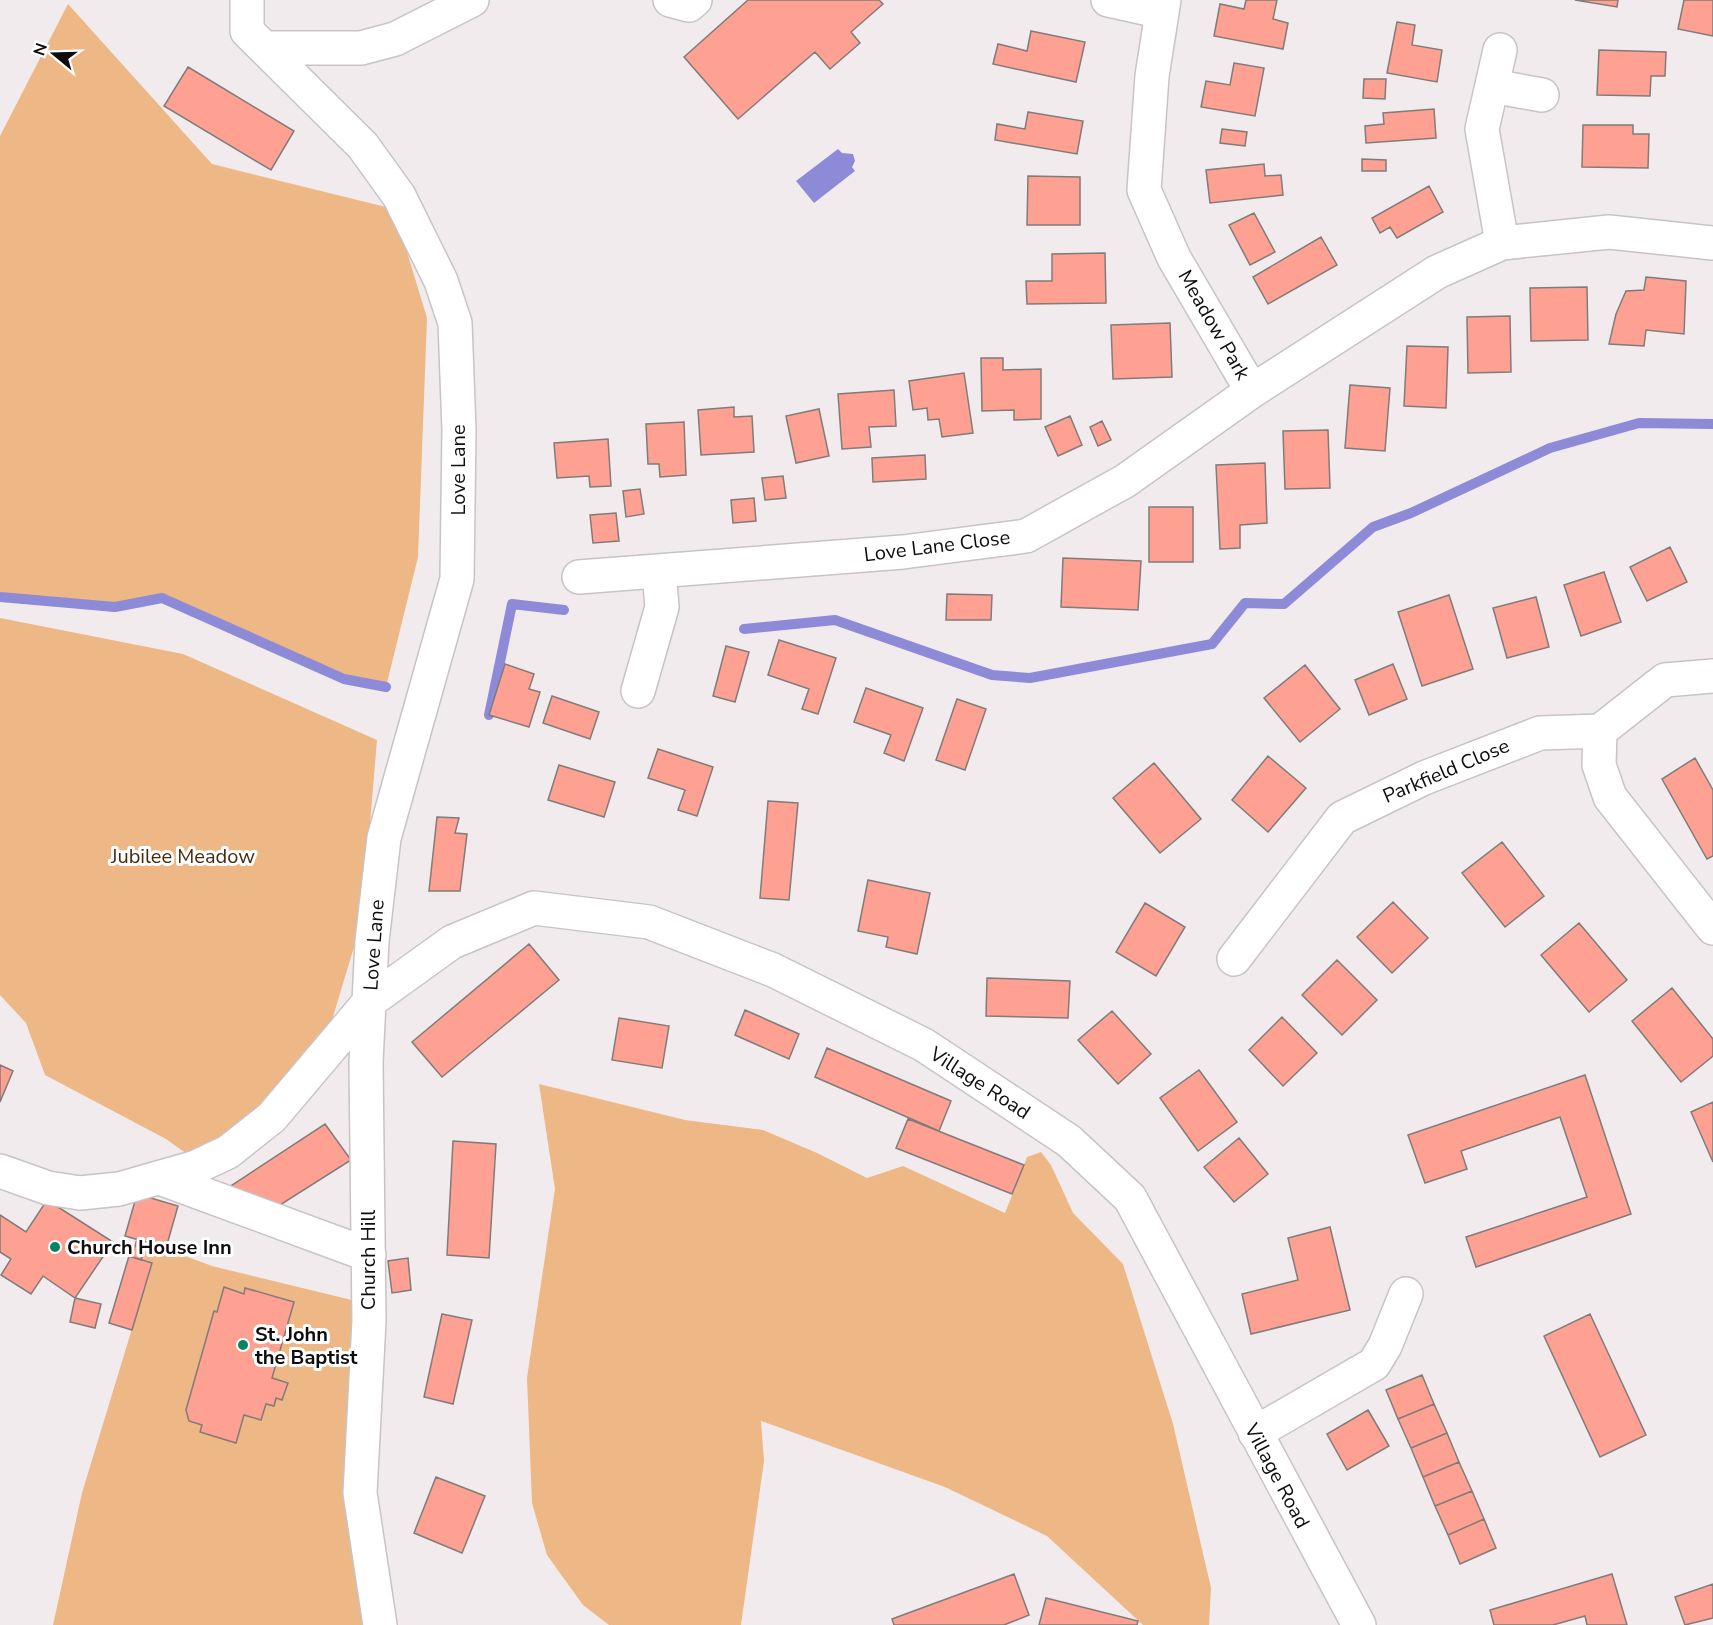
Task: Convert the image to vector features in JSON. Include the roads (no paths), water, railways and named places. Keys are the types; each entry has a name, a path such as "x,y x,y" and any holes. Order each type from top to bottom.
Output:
{"street":[{"name":"Love Lane","path":"247,0 247,31 363,146 399,196 441,281 455,323 459,430 457,579 384,838 372,941 370,1001"},
{"path":"265,48 361,48 394,39 472,0"},
{"path":"670,0 689,5 695,0"},
{"name":"Meadow Park","path":"1108,0 1163,6 1152,76 1144,190 1174,258 1252,391 1437,272 1502,243 1609,232 1713,243"},
{"path":"1500,50 1482,129 1502,243"},
{"path":"1492,86 1542,95"},
{"name":"Love Lane Close","path":"579,577 903,552 1026,536 1125,481 1252,391"},
{"path":"638,691 662,606 659,572"},
{"path":"1713,676 1665,680 1600,730 1599,765 1610,797 1713,928"},
{"name":"Parkfield Close","path":"1234,959 1342,818 1424,778 1540,733 1600,730"},
{"name":"Village Road","path":"0,1171 48,1188 80,1193 119,1189 160,1178 228,1152 272,1117 370,1001 452,942 534,908 650,922 773,970 924,1046 1069,1141 1130,1198 1359,1625"},
{"name":"Church Hill","path":"370,1001 366,1062 369,1321 360,1493 380,1625"},
{"path":"160,1178 369,1255"},
{"path":"1255,1433 1374,1364 1385,1346 1406,1294"}],"waterway":[{"path":"744,629 835,620 992,675 1030,678 1212,644 1245,603 1284,604 1373,527 1411,513 1550,448 1639,423 1713,424"},
{"path":"0,597 115,607 162,598 344,679 386,687"},
{"path":"489,715 512,604 564,610"}],"place":[{"name":"Church House Inn","path":"55,1247"},
{"name":"St. John the Baptist","path":"243,1345"}],"park label":[{"name":"Jubilee Meadow","path":"183,856"}]}
